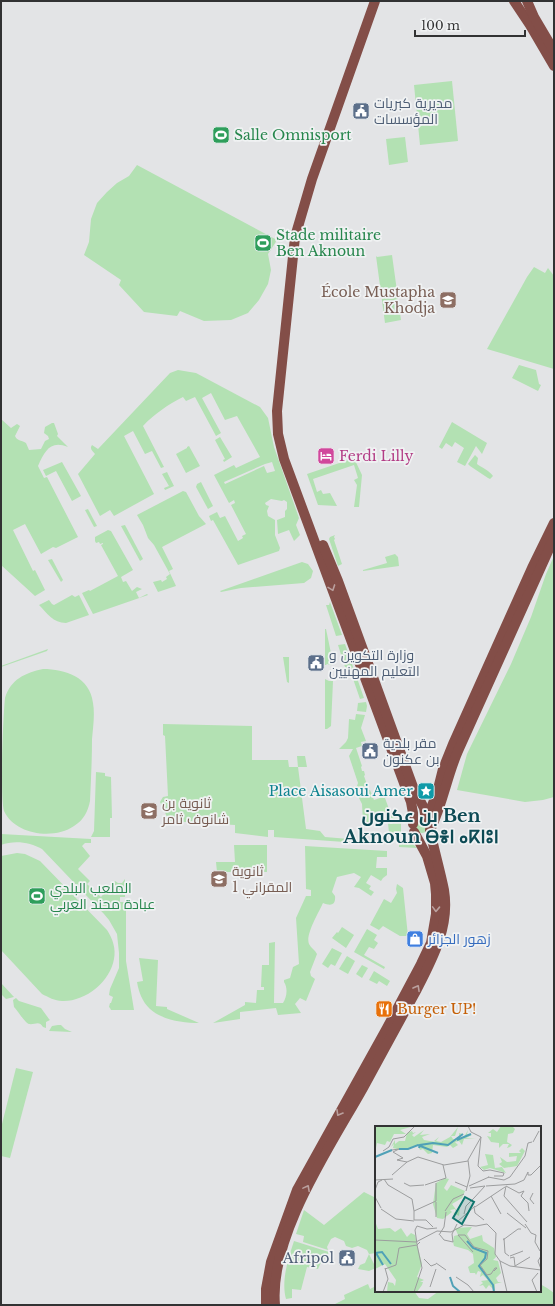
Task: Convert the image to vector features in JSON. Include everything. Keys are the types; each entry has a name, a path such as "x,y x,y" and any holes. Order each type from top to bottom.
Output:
{"main road":[{"path":"266,1305 266,1289 271,1262 297,1190 424,958 431,942 436,914 435,883 427,856 414,828 411,802 284,459 279,440 277,423 278,394 295,237 312,179 375,1"},
{"path":"275,1305 274,1285 280,1257 287,1235 303,1196 420,984 437,948 444,918 445,899 424,808 406,768 338,581 323,546 302,489 286,443 282,420 284,383 296,262 304,221 321,168 382,1"},
{"path":"514,1 554,66"},
{"path":"527,1 534,17 554,51"},
{"path":"414,828 422,836 427,834 433,803 443,768 532,568 554,523"},
{"path":"428,824 443,799 456,755 554,538"},
{"path":"420,800 426,804 433,803"},
{"path":"414,828 418,818 428,824"}],"green space":[{"path":"452,81 458,141 420,145 414,85"},
{"path":"405,137 408,162 389,165 386,139"},
{"path":"137,165 277,240 268,254 271,270 268,284 259,300 248,313 231,320 204,321 180,311 177,316 144,312 119,285 121,280 84,255 89,242 91,219 97,203 117,183 129,176"},
{"path":"392,255 401,320 385,323 376,256"},
{"path":"534,267 545,273 548,268 554,276 554,369 487,349"},
{"path":"519,365 536,370 539,384 541,385 538,391 512,378"},
{"path":"178,370 196,373 260,407 268,418 274,447 299,518 296,525 300,535 294,541 289,530 278,534 277,520 285,517 285,511 287,509 287,502 284,500 271,499 265,503 269,506 267,511 268,516 275,520 275,535 280,548 279,551 238,565 213,520 211,521 209,516 217,512 220,518 225,516 238,541 243,538 242,536 246,534 231,505 235,503 234,500 229,503 214,475 234,465 236,468 260,457 237,416 225,420 211,393 202,398 221,433 216,436 195,397 186,401 183,397 157,413 143,426 164,467 161,468 152,451 145,454 133,431 124,436 154,494 114,516 110,510 100,516 78,474 95,454 91,446 92,445 98,449 170,373","holes":["272,462 275,471 267,473 264,466 225,484 224,482"]},
{"path":"1,419 11,428 17,424 20,426 15,436 18,440 26,443 29,450 41,449 45,441 49,439 44,433 45,427 52,423 54,423 58,434 57,436 68,447 62,445 52,446 43,456 38,466 44,478 47,477 78,537 56,548 53,547 41,554 25,524 13,530 33,571 35,570 45,590 35,596 1,565"},
{"path":"452,422 487,443 482,454 476,446 465,466 457,462 464,448 455,442 452,447 446,443 442,449 439,447"},
{"path":"220,437 232,457 224,462 223,460 225,459 215,440"},
{"path":"189,446 200,466 186,473 176,454"},
{"path":"475,455 478,458 477,464 492,474 493,476 490,479 468,464"},
{"path":"354,458 362,475 359,507 354,507 357,485 354,480 358,478 354,465 313,479 317,492 321,490 323,494 330,493 337,506 318,505 307,474"},
{"path":"62,462 81,496 72,501 56,471 46,476 43,470"},
{"path":"167,472 174,486 165,490 164,488 169,486 162,474"},
{"path":"201,482 213,506 208,509 196,487 197,484"},
{"path":"183,491 186,492 199,516 206,524 162,547 173,569 169,571 176,586 158,592 153,582 161,580 162,582 167,579 166,577 170,574 154,545 148,538 137,515"},
{"path":"88,509 97,526 94,527 85,510"},
{"path":"125,525 143,559 140,561 121,526"},
{"path":"108,530 111,531 133,570 121,577 123,582 126,581 132,591 137,587 142,589 136,592 139,598 147,594 148,595 93,614 82,593 89,590 90,591 118,576 101,545 103,543 96,543 95,541 95,537"},
{"path":"335,535 334,540 342,564 338,566 329,539"},
{"path":"395,554 398,557 399,566 363,571 387,563 385,557"},
{"path":"554,556 554,797 525,802 457,790 467,754 511,664"},
{"path":"52,559 63,580 61,582 48,560"},
{"path":"302,562 308,564 313,571 311,578 304,583 220,591"},
{"path":"72,595 75,597 79,595 89,615 66,623 61,623 51,617 39,605 49,600 54,605"},
{"path":"330,602 342,635 336,636 326,605 329,605"},
{"path":"325,629 333,663 331,665 325,665"},
{"path":"345,644 364,698 360,699 350,670 345,667 338,645"},
{"path":"48,649 47,651 1,667 1,666"},
{"path":"283,657 289,657 289,683 287,682"},
{"path":"43,669 51,669 68,673 82,681 91,694 94,712 90,801 88,808 83,818 74,826 56,833 46,834 26,830 9,819 4,811 2,790 5,698 11,686 20,678"},
{"path":"325,679 333,681 331,726 327,729 325,729"},
{"path":"366,702 366,712 357,711 358,703"},
{"path":"356,714 365,715 361,728 366,741 361,742 362,746 356,748 369,790 374,800 397,792 398,794 385,798 390,812 395,811 397,817 403,816 401,823 401,834 389,833 388,823 363,822 362,804 358,796 353,796 352,788 357,786 358,783 349,756 353,749 339,749 348,738 349,719 355,720"},
{"path":"163,724 252,726 252,760 288,760 289,767 298,767 306,829 320,831 325,837 373,841 373,844 274,837 274,830 268,830 268,837 235,833 235,825 169,821 160,802 163,797 168,796"},
{"path":"297,756 305,756 307,767 298,767"},
{"path":"96,772 105,773 105,776 111,777 112,818 110,818 110,837 91,837 94,831"},
{"path":"422,821 426,823 428,827 426,831 422,833 418,831 416,827 418,823"},
{"path":"1,834 91,839 91,843 85,843 82,846 90,856 78,869 90,881 87,884 101,897 115,881 122,883 125,879 125,897 120,897 120,902 126,902 126,961 134,1010 111,1010 109,1007 113,997 109,995 110,989 119,968 119,953 117,934 109,920 42,849 22,842 6,843 1,845"},
{"path":"399,842 411,842 417,848 399,847"},
{"path":"234,845 267,845 267,872 217,872 216,862 235,862"},
{"path":"305,846 387,851 387,857 377,857 376,868 387,868 387,875 381,881 371,875 366,883 371,886 369,889 374,892 371,896 359,888 354,887 361,877 354,873 337,877 332,892 335,896 335,902 330,905 323,903 309,935 309,944 317,954 310,972 311,976 315,979 306,1001 300,998 295,1004 301,1013 278,1015 276,1008 240,1012 240,1019 213,1023 245,1005 245,1002 256,1003 257,990 264,990 264,987 261,987 262,965 269,965 269,943 275,942 274,1003 283,1003 286,995 284,980 290,978 293,967 299,964 296,918 306,896 311,896 311,890 306,889"},
{"name":"الملعب البلدي عبادة محند العربي","path":"17,853 25,854 40,861 107,930 111,937 115,952 112,967 102,983 88,994 71,1000 59,1001 42,994 1,950 1,856"},
{"path":"397,884 403,888 408,936 400,936 383,926 379,930 370,925 384,899 391,903 397,893"},
{"path":"342,927 354,935 346,948 332,938"},
{"path":"367,929 377,935 374,940 378,943 374,949 369,947 364,955 385,967 384,969 354,952"},
{"path":"332,948 342,953 335,966 331,964 328,968 322,964"},
{"path":"347,956 355,961 348,974 339,969"},
{"path":"139,958 158,960 156,1006 167,1007 167,1009 199,1023 168,1019 153,1012 147,1006 141,996 137,982 143,981"},
{"path":"362,965 368,968 362,978 356,974"},
{"path":"374,971 390,981 387,986 379,981 377,984 369,980"},
{"path":"1,983 14,997 6,999 1,994"},
{"path":"16,998 19,1001 41,1008 50,1020 46,1022 46,1028 37,1023 29,1024 26,1022 14,1007 13,1000"},
{"path":"61,1025 65,1029 72,1032 49,1031 52,1026"},
{"path":"16,1068 33,1072 10,1158 1,1156 1,1128"},
{"path":"364,1192 375,1196 375,1253 369,1254 367,1250 358,1246 352,1248 346,1246 344,1241 335,1237 331,1239 327,1247 328,1250 303,1242 304,1236 296,1234 304,1210 324,1225"},
{"path":"294,1241 329,1252 326,1258 322,1260 318,1269 307,1267 301,1290 292,1289 292,1298 286,1299 284,1285 285,1277"},
{"path":"369,1254 375,1268 369,1271 358,1269 360,1265 365,1263"},
{"path":"368,1284 370,1289 375,1286 375,1292 415,1292 419,1298 428,1299 438,1292 541,1292 541,1285 554,1293 554,1305 333,1305 345,1299 344,1295"}],"place":[{"name":"مديرية كبريات المؤسسات","path":"361,111"},
{"name":"Salle Omnisport","path":"221,135"},
{"name":"Stade militaire Ben Aknoun","path":"263,243"},
{"name":"École Mustapha Khodja","path":"448,300"},
{"name":"Ferdi Lilly","path":"326,456"},
{"name":"وزارة التكوين و التعليم المهنيين","path":"316,663"},
{"name":"مقر بلدية بن عكنون","path":"370,751"},
{"name":"Place Aisasoui Amer","path":"426,791"},
{"name":"ثانوية بن شانوف ثامر","path":"149,811"},
{"name":"ثانوية المقراني 1","path":"219,879"},
{"name":"الملعب البلدي عبادة محند العربي","path":"37,896"},
{"name":"زهور الجزائر","path":"415,939"},
{"name":"Burger UP!","path":"384,1009"},
{"name":"Afripol","path":"347,1258"}],"district":[{"name":"بن عكنون Ben Aknoun ⴱⴻⵏ ⴰⴽⵏⵓⵏ","path":"421,826"}]}
